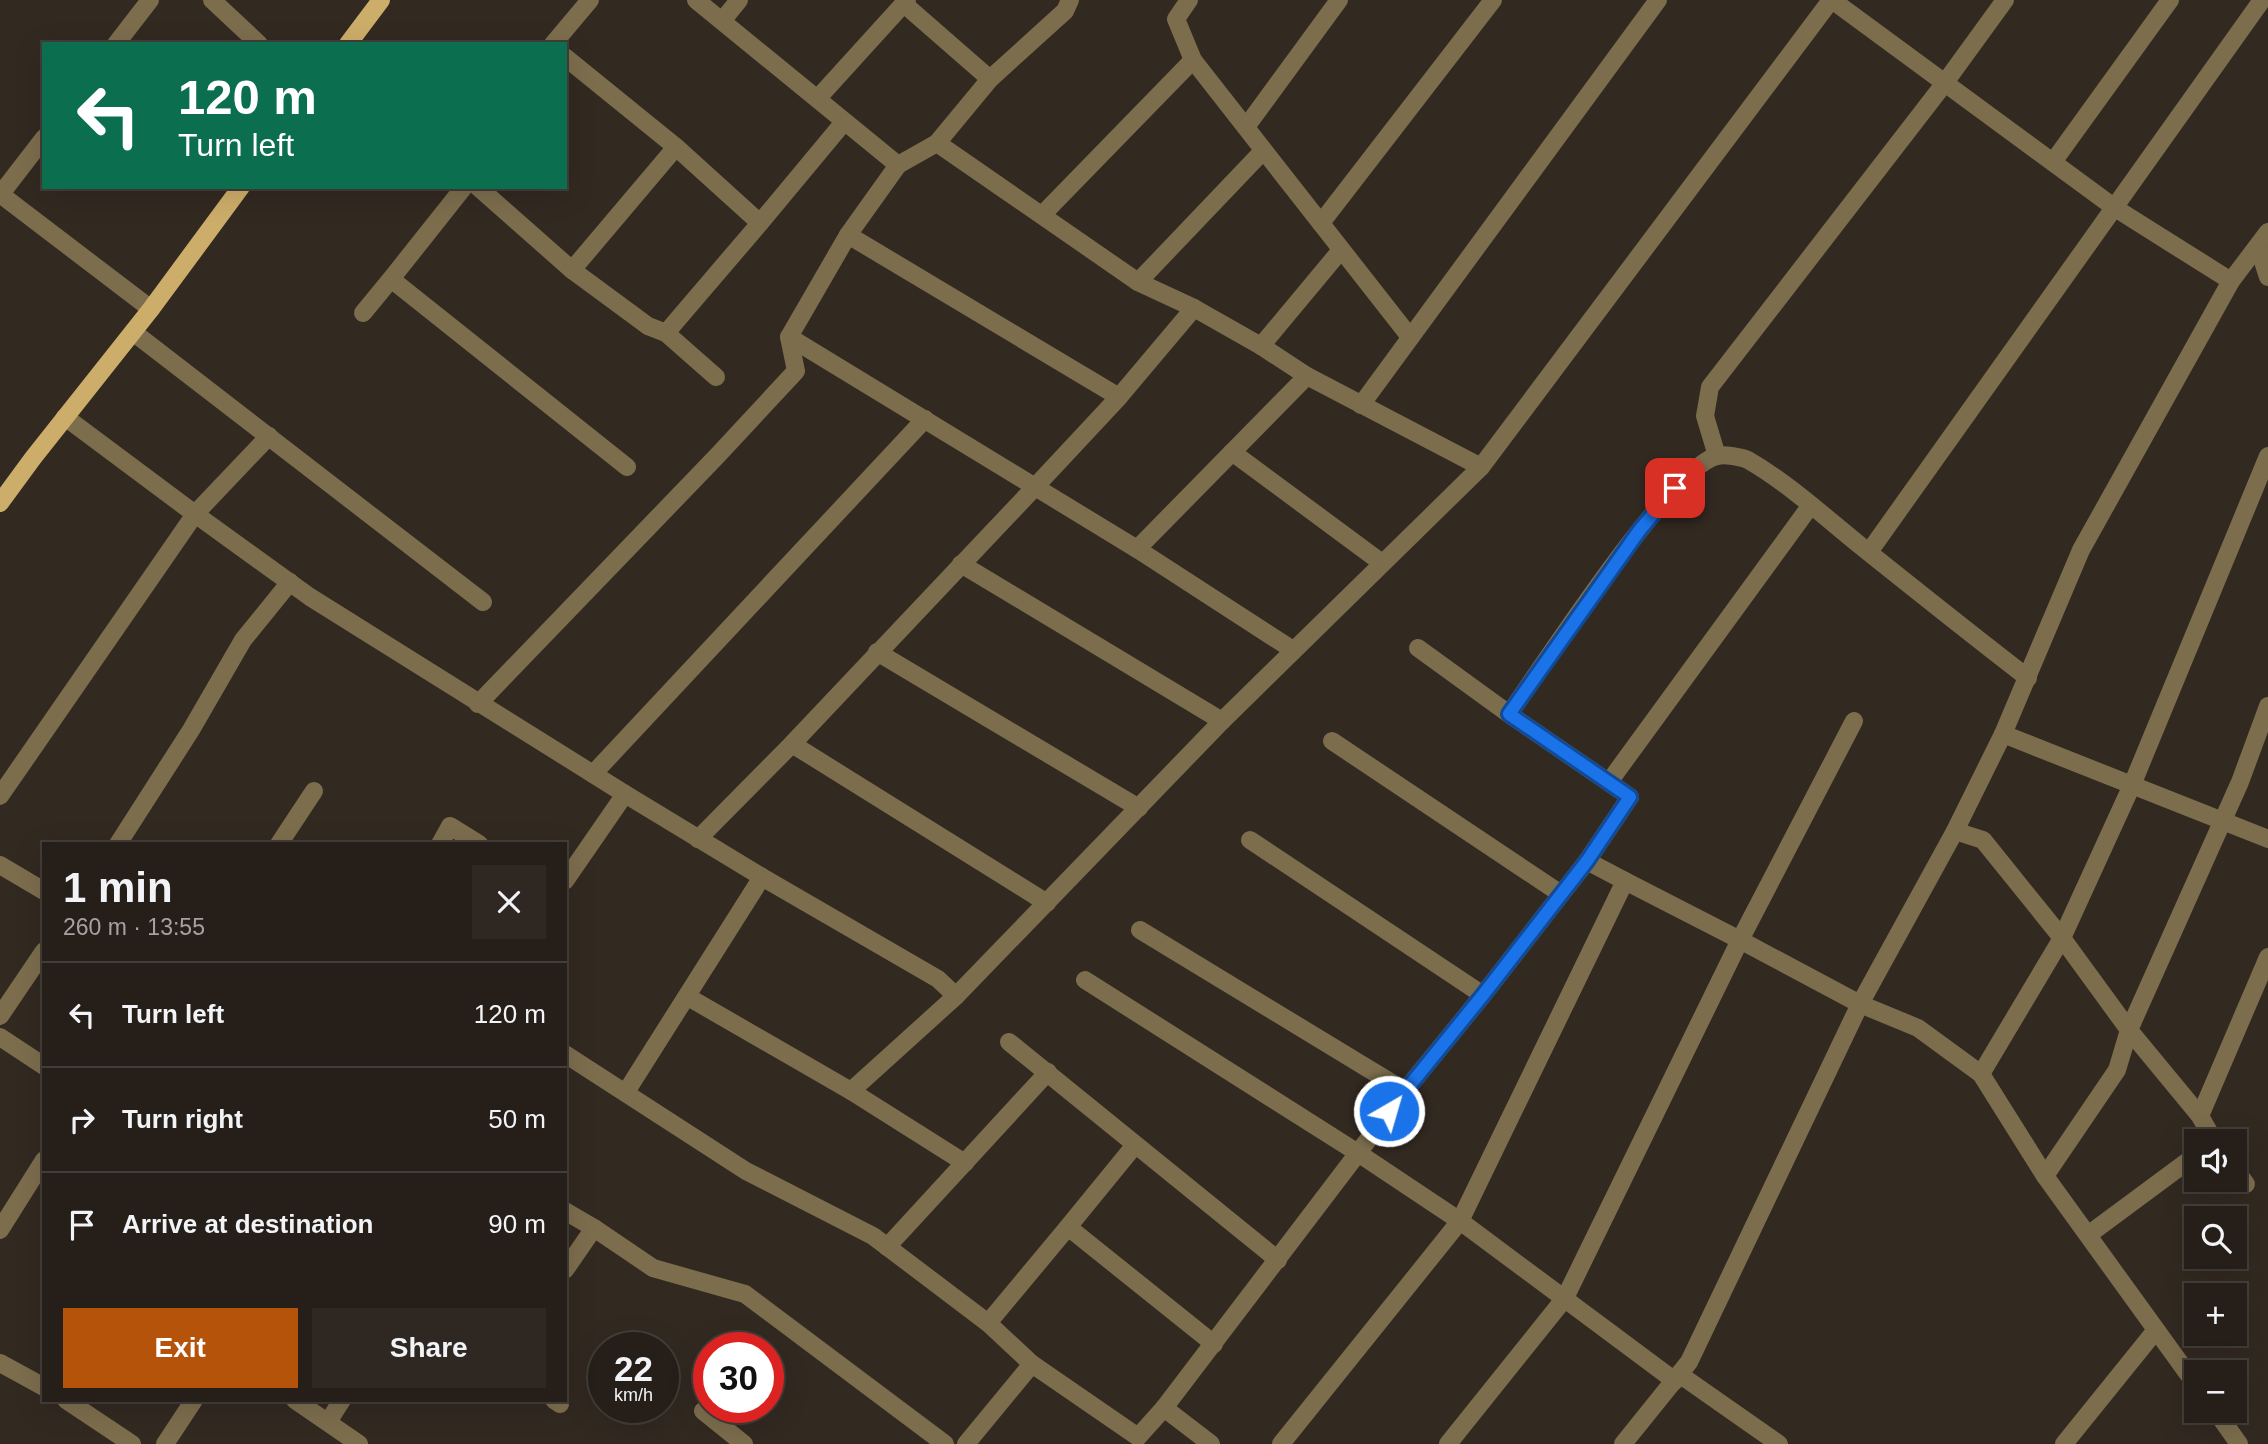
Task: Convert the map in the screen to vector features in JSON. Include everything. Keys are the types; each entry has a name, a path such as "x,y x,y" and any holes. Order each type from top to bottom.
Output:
{"main road":[{"path":"350,42 381,0"},
{"path":"0,503 65,416 151,309 240,189"}],"street":[{"path":"118,42 150,0"},
{"path":"212,0 257,42"},
{"path":"555,42 590,0"},
{"path":"696,0 898,165"},
{"path":"722,21 739,0"},
{"path":"478,704 796,371 789,337 848,234 898,165 937,143 990,79 1065,11 1070,0"},
{"path":"1189,0 1176,19 1193,60 1410,337"},
{"path":"1246,127 1339,0"},
{"path":"1321,222 1493,0"},
{"path":"1361,405 1658,0"},
{"path":"851,1091 956,996 1222,721 1481,467 1831,0 2115,208 2231,281"},
{"path":"1717,456 1704,416 1710,387 1944,85 2005,0"},
{"path":"2053,162 2170,0"},
{"path":"1869,552 2262,0"},
{"path":"818,98 905,2 990,79"},
{"path":"567,59 677,147 760,223"},
{"path":"1042,215 1193,60"},
{"path":"666,333 844,122"},
{"path":"42,141 0,194 151,309"},
{"path":"937,143 1138,282 1194,308 1307,376 1481,467"},
{"path":"572,270 677,147"},
{"path":"1138,282 1263,151"},
{"path":"363,313 462,189"},
{"path":"480,189 572,270 648,326 666,333 716,377"},
{"path":"848,234 1119,397"},
{"path":"1623,1444 1689,1362 1860,1004 1955,831 2003,734 2081,550 2231,281 2263,239"},
{"path":"2263,239 2268,278"},
{"path":"1261,346 1341,250"},
{"path":"391,279 627,467"},
{"path":"698,839 792,744 1035,487 1119,397 1194,308"},
{"path":"132,332 484,602"},
{"path":"789,337 1137,549 1293,650"},
{"path":"1137,549 1307,376"},
{"path":"65,416 290,582 478,704 698,839 939,979 956,996"},
{"path":"593,774 925,419"},
{"path":"0,796 195,514 270,436"},
{"path":"1233,452 1382,563"},
{"path":"1509,714 1639,531 1675,488 1697,467 1717,456 1745,458 1811,505 1945,615 2028,678"},
{"path":"1981,1074 2062,938 2132,785 2268,456"},
{"path":"1609,782 1811,505"},
{"path":"961,564 1222,721"},
{"path":"119,842 191,730 243,640 290,582"},
{"path":"567,1055 746,1171 873,1236 988,1323 1032,1364 1136,1441 1214,1344 1405,1091 1587,861 1630,797 1418,649"},
{"path":"877,652 1139,808"},
{"path":"2045,1176 2117,1070 2129,1030 2240,782 2268,706"},
{"path":"1448,1444 1564,1298 1740,940 1854,721"},
{"path":"2003,734 2268,839"},
{"path":"1332,741 1561,894"},
{"path":"792,744 1047,903"},
{"path":"280,842 314,791"},
{"path":"567,878 625,794"},
{"path":"441,842 450,826 476,842"},
{"path":"1955,831 1983,840 2062,938 2129,1030 2200,1116 2207,1129"},
{"path":"1250,840 1483,995"},
{"path":"1587,861 1860,1004 1918,1028 1981,1074 2045,1176 2184,1368"},
{"path":"0,865 42,890"},
{"path":"626,1093 762,877"},
{"path":"1281,1444 1460,1221 1625,881"},
{"path":"1140,930 1405,1091"},
{"path":"0,1016 42,954"},
{"path":"2200,1116 2268,957"},
{"path":"1085,979 1460,1221 1677,1377 1779,1444"},
{"path":"688,997 851,1091 965,1163"},
{"path":"0,1037 42,1065"},
{"path":"1009,1042 1278,1259"},
{"path":"887,1247 1048,1072"},
{"path":"988,1323 1135,1145"},
{"path":"0,1230 42,1163"},
{"path":"2088,1235 2184,1164"},
{"path":"567,1212 594,1227 653,1268 745,1294 945,1444"},
{"path":"567,1267 594,1227"},
{"path":"1068,1227 1214,1344"},
{"path":"2064,1444 2156,1330"},
{"path":"0,1363 42,1386"},
{"path":"966,1444 1032,1364"},
{"path":"69,1402 132,1444"},
{"path":"165,1444 193,1402"},
{"path":"298,1402 359,1444"},
{"path":"328,1422 341,1402"},
{"path":"1164,1408 1211,1444"},
{"path":"718,1423 744,1444"},
{"path":"2221,1423 2229,1440"}],"route":[{"path":"1389,1111 1587,861 1630,797 1509,714 1639,531 1675,488"}]}
